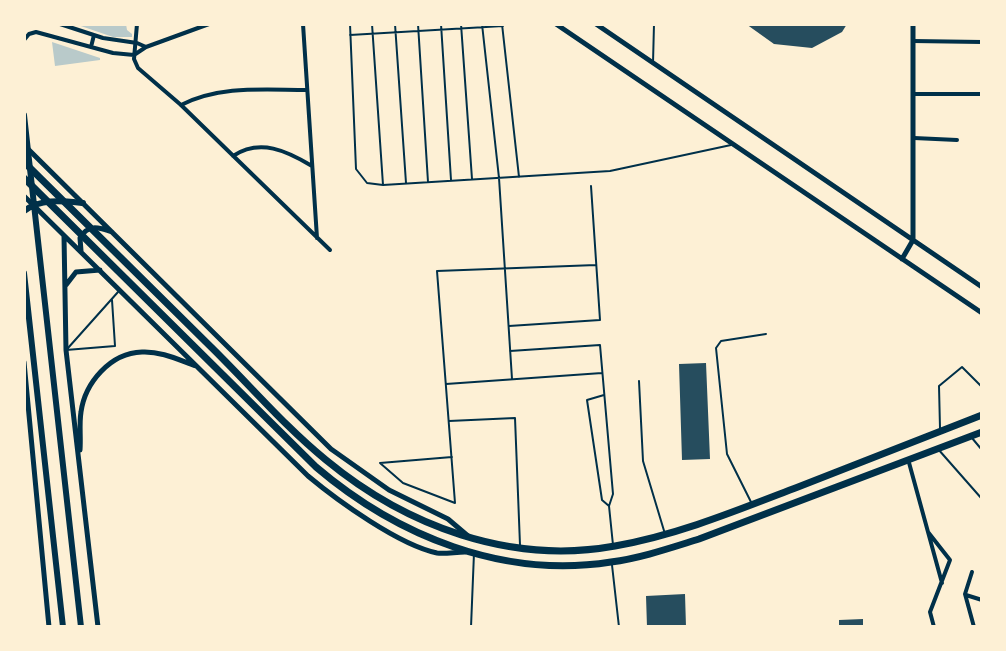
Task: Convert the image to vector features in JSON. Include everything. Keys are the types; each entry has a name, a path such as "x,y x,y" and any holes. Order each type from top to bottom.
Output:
{"highway":[{"path":"24,162 323,458 384,502 445,530 471,539 520,548 558,550 613,546 665,534 753,504 982,415"},
{"path":"24,178 316,467 343,490 377,513 470,553 517,563 554,566 612,562 699,538 982,432"}],"main road":[{"path":"556,24 982,313"},
{"path":"596,24 982,287"},
{"path":"902,259 913,240 913,24"},
{"path":"24,116 25,148 81,627"},
{"path":"25,148 113,232 331,449 389,490 448,519 471,539"},
{"path":"24,196 308,476 337,500 372,523 437,553 470,553"},
{"path":"24,211 33,206 61,200 83,203"},
{"path":"85,256 79,244 87,230 98,227 113,232"},
{"path":"64,236 66,350 98,627"},
{"path":"64,290 67,280 76,272 100,270"},
{"path":"24,273 63,627"},
{"path":"80,469 81,412 88,388 114,360 142,352 158,354 198,368"},
{"path":"24,362 49,627"}],"street":[{"path":"60,24 94,35 121,42 137,43 146,47"},
{"path":"137,24 137,43 134,55 138,68 181,105 330,250"},
{"path":"24,40 28,34 36,32 92,47 134,55 146,47 209,24"},
{"path":"303,24 317,237"},
{"path":"92,47 94,35"},
{"path":"913,41 982,42"},
{"path":"120,53 121,42"},
{"path":"181,105 205,95 235,90 307,90"},
{"path":"913,94 982,94"},
{"path":"914,138 957,140"},
{"path":"233,156 244,148 270,147 297,156 312,166"},
{"path":"907,459 942,583"},
{"path":"928,532 950,560 930,612 934,627"},
{"path":"972,572 965,594 974,627"},
{"path":"965,594 982,600"}],"lane":[{"path":"350,24 356,169 367,183 383,185 610,171 733,144"},
{"path":"372,24 383,185"},
{"path":"395,24 406,183"},
{"path":"418,24 428,182"},
{"path":"441,24 451,181"},
{"path":"461,24 472,179"},
{"path":"653,63 654,24"},
{"path":"350,35 502,25 519,177"},
{"path":"482,26 499,178 512,379"},
{"path":"509,326 600,320 591,186"},
{"path":"452,457 380,463 404,483 455,503 452,457 437,271 596,265"},
{"path":"66,350 120,290"},
{"path":"66,350 115,346 112,300"},
{"path":"753,504 727,454 716,348 721,341 766,334"},
{"path":"510,351 600,345 613,494 609,506 613,546"},
{"path":"940,431 939,386 962,367 982,387"},
{"path":"446,384 603,373"},
{"path":"639,381 643,461 665,534"},
{"path":"604,395 587,400 602,500 609,506"},
{"path":"449,421 515,418 520,548"},
{"path":"970,436 982,448"},
{"path":"937,448 982,499"},
{"path":"470,553 471,627"},
{"path":"612,562 619,627"}],"shaded area":[{"path":"75,24 126,24 132,37 113,37"},
{"path":"52,42 100,58 100,60 55,66"}],"building":[{"path":"746,24 847,24 842,32 812,48 774,44"},
{"path":"706,363 710,459 682,460 679,364"},
{"path":"685,594 686,627 647,627 646,596"},
{"path":"863,619 863,627 839,627 839,620"}]}
